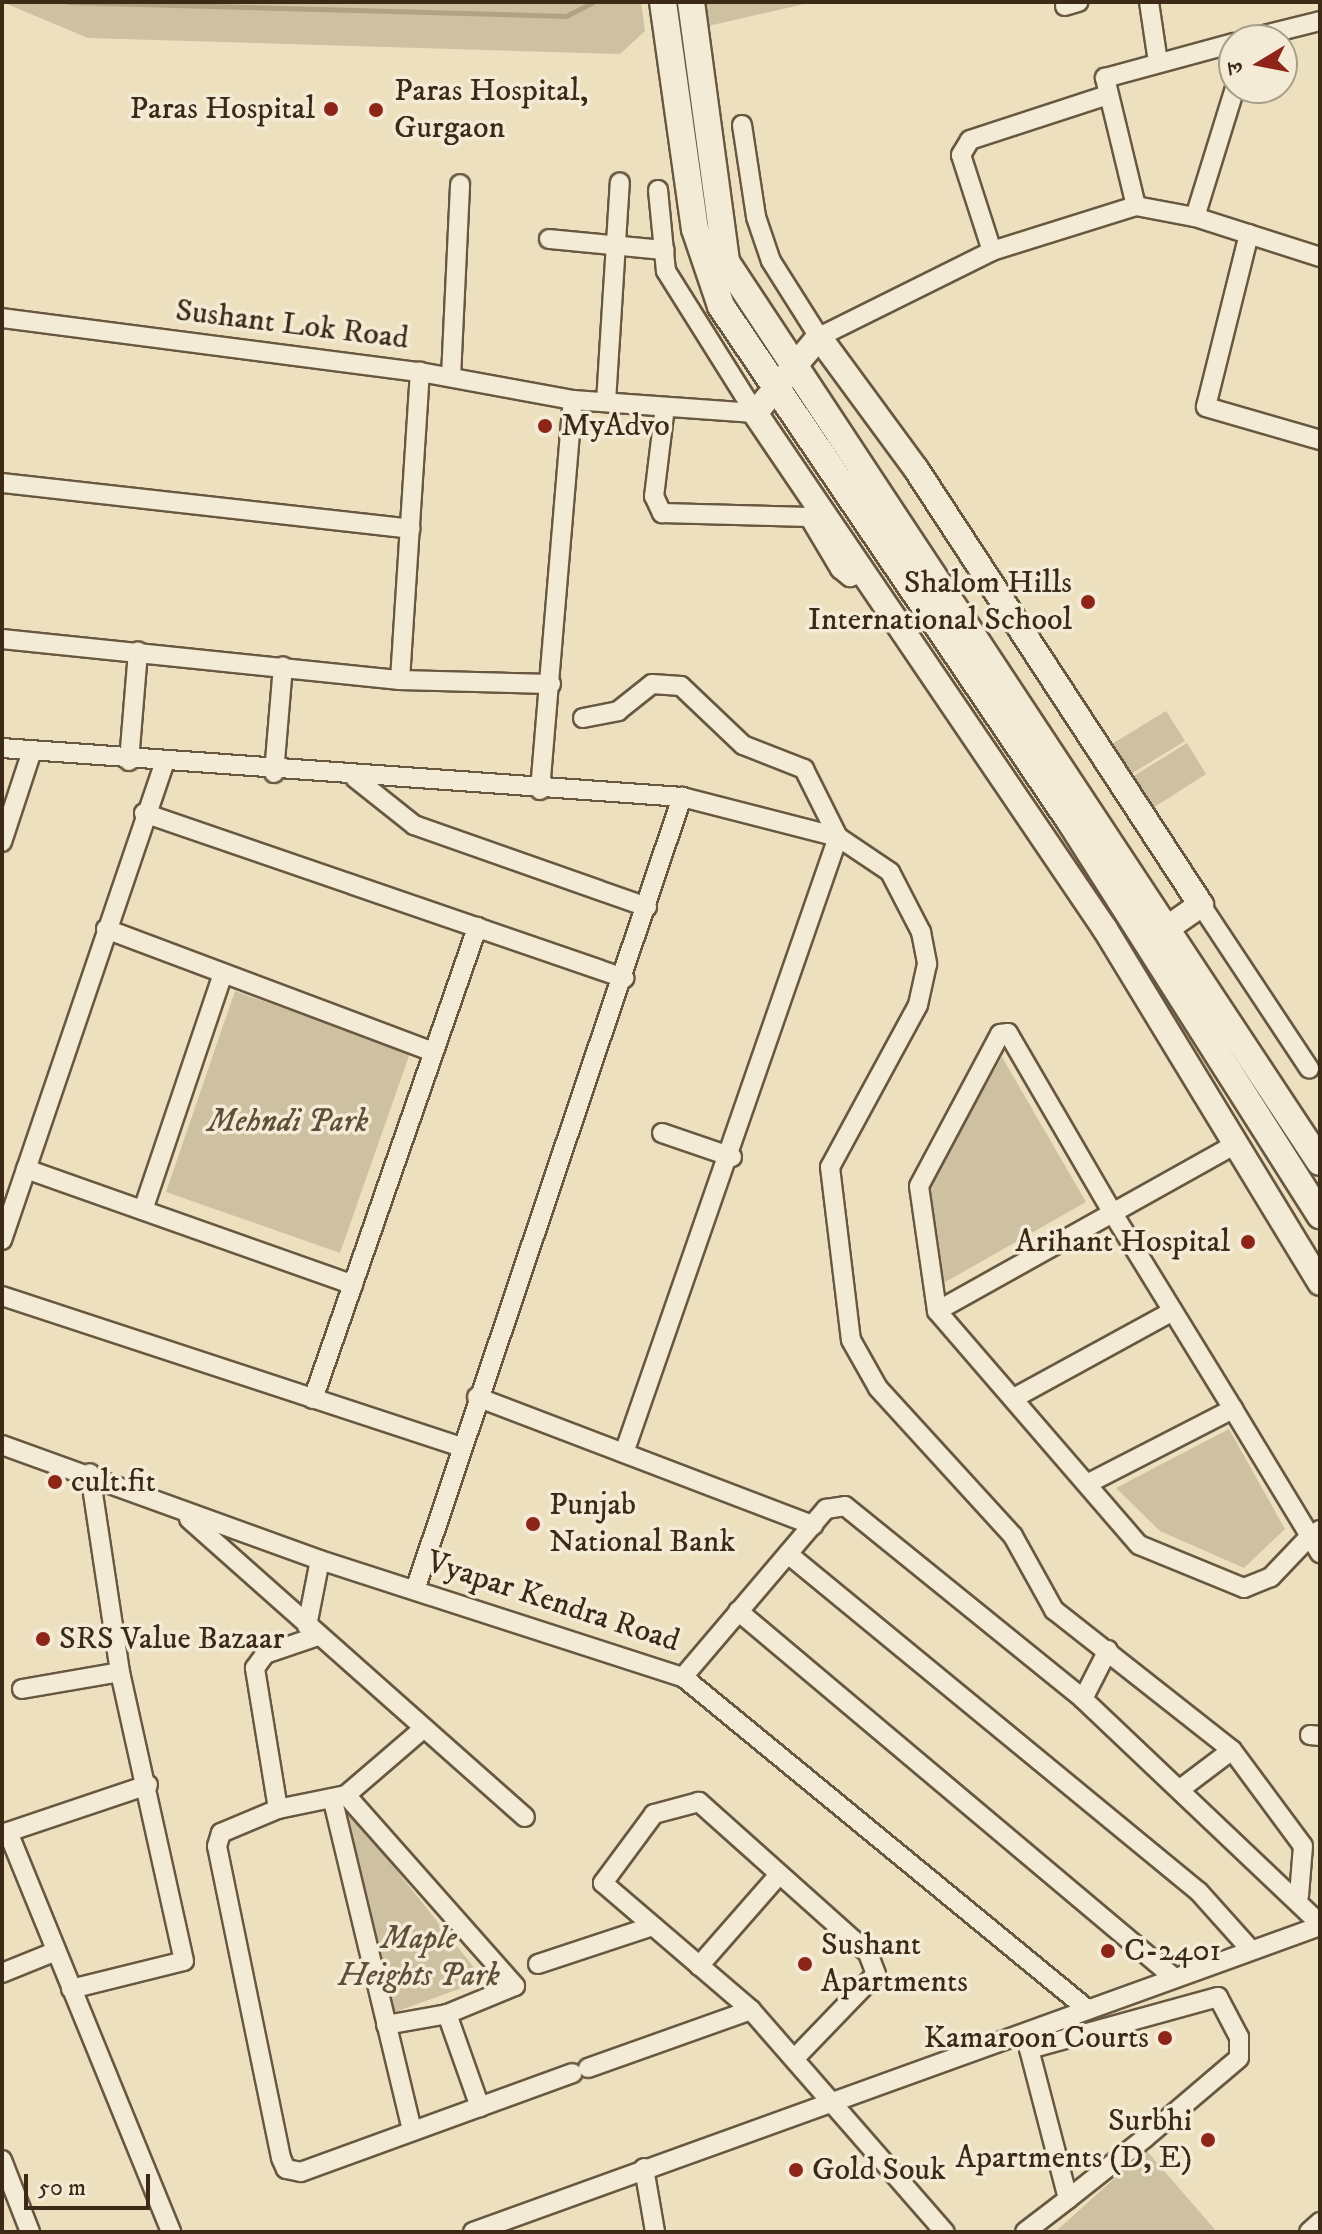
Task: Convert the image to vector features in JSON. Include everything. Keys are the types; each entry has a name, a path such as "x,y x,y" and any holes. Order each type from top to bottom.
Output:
{"main road":[{"path":"663,2 708,276 786,381 1169,927 1320,1162"},
{"path":"691,2 726,262 786,381 1268,1125 1320,1215"}],"street":[{"path":"1149,2 1158,62"},
{"path":"1298,26 1320,21"},
{"path":"1136,206 1105,96 1105,78 1218,47"},
{"path":"992,251 961,155 970,140 1105,96"},
{"path":"1195,217 1230,104"},
{"path":"742,125 756,217 771,261 822,341 916,469 1309,1068"},
{"path":"606,402 620,182"},
{"path":"451,377 460,184"},
{"path":"658,190 664,250 676,291 863,572 1235,1145 1320,1283"},
{"path":"755,413 822,341 848,333 851,323 992,251 1136,206 1195,217 1320,257"},
{"path":"1249,234 1206,407 1320,440"},
{"path":"549,239 664,250"},
{"name":"Sushant Lok Road","path":"2,318 420,372 573,400 755,413"},
{"path":"400,680 420,372"},
{"path":"540,790 573,400"},
{"path":"665,407 654,496 662,513 809,517 840,569 850,577 863,572"},
{"path":"2,483 410,529"},
{"path":"2,639 400,680 551,684"},
{"path":"129,761 138,651"},
{"path":"274,773 283,666"},
{"path":"583,718 618,711 652,684 681,686 743,745 804,769 838,837 732,1157 624,1453"},
{"path":"2,748 274,773 682,797 838,837 890,872 921,932 927,964 918,1005 830,1167 851,1340 878,1388 1013,1536 1054,1610 1232,1750 1303,1846 1299,1896"},
{"path":"2,842 32,751"},
{"path":"2,1240 144,813 164,764"},
{"path":"355,778 414,825 647,907"},
{"path":"416,1587 460,1447 624,978 682,797"},
{"path":"144,813 624,978"},
{"path":"1169,927 1201,905"},
{"path":"313,1399 477,927"},
{"path":"106,929 434,1052"},
{"path":"143,1210 223,973"},
{"path":"1315,1533 1271,1577 1244,1588 1139,1545 1089,1483 937,1311 919,1186 1000,1034 1008,1033 1112,1212 1233,1409 1315,1533 1320,1553"},
{"path":"937,1311 1268,1125"},
{"path":"662,1133 732,1157"},
{"path":"26,1169 353,1285"},
{"path":"2,1296 460,1447"},
{"path":"1014,1398 1173,1311"},
{"path":"477,1397 813,1525"},
{"path":"1089,1483 1233,1409"},
{"name":"Vyapar Kendra Road","path":"2,1445 90,1473 182,1513 320,1560 416,1587 683,1677 1087,2009"},
{"path":"71,1989 184,1961 148,1785 120,1672 90,1473"},
{"path":"484,2230 823,2101 1320,1925 1299,1896 1183,1787 1083,1699 845,1506 826,1509 683,1677"},
{"path":"182,1513 525,1817"},
{"path":"788,1554 1199,1892 1249,1948"},
{"path":"312,1631 320,1560"},
{"path":"738,1611 1172,1976"},
{"path":"278,1809 255,1668 265,1654 312,1631"},
{"path":"1083,1699 1108,1650"},
{"path":"22,1689 120,1672"},
{"path":"424,1728 340,1798 278,1809 230,1826 217,1846 281,2158 286,2169 301,2172 751,2010"},
{"path":"1183,1787 1232,1750"},
{"path":"148,1785 5,1833 171,2232"},
{"path":"340,1798 515,1986 447,2014 386,2025"},
{"path":"340,1798 386,2025 412,2131"},
{"path":"796,2057 876,1974 868,1953 777,1877 699,1802 654,1814 603,1883 751,2010 796,2057 823,2101 945,2232"},
{"path":"699,1966 777,1877"},
{"path":"538,1964 653,1926"},
{"path":"2,1973 54,1952"},
{"path":"1025,2232 1068,2199 1239,2058 1239,2037 1218,1997 1029,2049 1068,2199"},
{"path":"447,2014 480,2107"},
{"path":"2,2160 30,2232"},
{"path":"644,2168 655,2232"},
{"path":"1309,2232 1320,2222"}],"green space":[{"path":"2,2 641,2 645,31 620,54 88,38"},
{"path":"703,2 813,2 708,26"},
{"path":"1166,711 1185,741 1131,774 1112,744"},
{"path":"1187,743 1206,774 1153,808 1132,777"},
{"name":"Mehndi Park","path":"235,991 410,1053 340,1253 166,1192"},
{"path":"1002,1057 1086,1202 940,1285 930,1182"},
{"path":"1229,1429 1285,1529 1244,1568 1160,1531 1116,1488"},
{"name":"Maple Heights Park","path":"341,1801 484,1980 392,2013"},
{"path":"1146,2150 1217,2232 1055,2232"}],"waterway":[{"path":"68,2 566,16 593,2"}],"place":[{"name":"Paras Hospital","path":"331,109"},
{"name":"Paras Hospital, Gurgaon","path":"376,110"},
{"name":"MyAdvo","path":"545,426"},
{"name":"Shalom Hills International School","path":"1088,602"},
{"name":"Arihant Hospital","path":"1248,1242"},
{"name":"cult.fit","path":"55,1482"},
{"name":"Punjab National Bank","path":"533,1524"},
{"name":"SRS Value Bazaar","path":"43,1639"},
{"name":"C-2401","path":"1108,1951"},
{"name":"Sushant Apartments","path":"805,1964"},
{"name":"Kamaroon Courts","path":"1165,2038"},
{"name":"Surbhi Apartments (D, E)","path":"1208,2140"},
{"name":"Gold Souk","path":"796,2170"}]}
